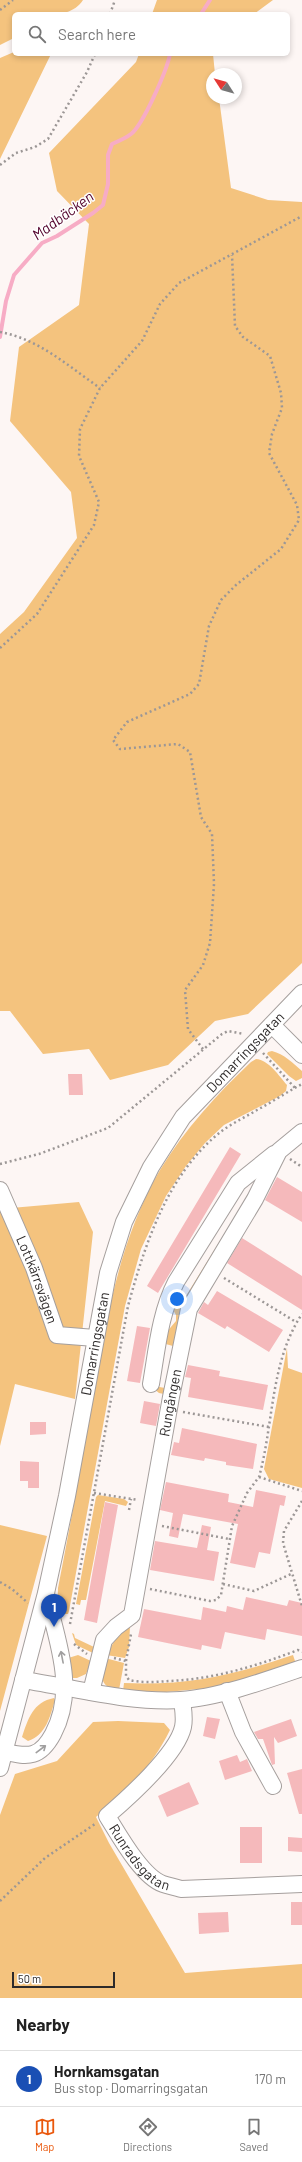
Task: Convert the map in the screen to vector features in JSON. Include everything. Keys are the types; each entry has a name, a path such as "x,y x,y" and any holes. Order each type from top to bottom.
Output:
{"street":[{"name":"Domarringsgatan","path":"0,1768 46,1593 67,1496 95,1338 113,1254 136,1195 151,1167 183,1116 272,1025 302,992"},
{"path":"272,1025 302,1055"},
{"name":"Rungången","path":"132,1615 150,1524 169,1409 189,1309 255,1199 279,1151 302,1132"},
{"path":"151,1384 162,1319 169,1297 176,1282 238,1183 279,1151"},
{"name":"Lottkärrsvägen","path":"0,1190 34,1268 57,1335 95,1338"},
{"path":"5,1752 24,1756 34,1755 46,1747 57,1726 66,1688 59,1643 46,1593"},
{"path":"91,1692 104,1640 116,1627 132,1615"},
{"path":"23,1680 145,1700 182,1700 226,1691 302,1668"},
{"path":"226,1691 243,1732 273,1786"},
{"name":"Runradsgatan","path":"182,1700 184,1718 179,1738 138,1790 107,1816 142,1868 162,1884 181,1889 302,1884"}],"path":[{"path":"0,10 13,0"},
{"path":"111,12 115,0"},
{"path":"0,165 16,153 35,147 48,140 87,72 94,56"},
{"path":"0,648 37,614 94,526 99,502 79,456 80,429 100,388 142,341 160,304 179,283 302,216"},
{"path":"202,1049 188,1029 185,990 203,965 210,942 214,884 212,834 201,817 190,752 178,744 120,749 113,740 127,722 190,694 199,684 209,626 221,600 236,585 281,549 299,520 297,505 269,453 272,434 282,408 281,393 270,356 243,337 235,326 232,255"},
{"path":"0,332 13,334 37,344 100,388"},
{"path":"0,1164 39,1154 108,1128 202,1049 228,1031 242,1033 296,1088 302,1084"},
{"path":"211,1271 296,1322"},
{"path":"138,1587 210,1601 216,1600 221,1595 229,1539 239,1510 247,1493 259,1477 281,1358 285,1344 296,1322 302,1314"},
{"path":"169,1409 269,1427"},
{"path":"259,1477 302,1491"},
{"path":"94,1492 153,1503"},
{"path":"129,1510 132,1499"},
{"path":"302,1501 284,1531 283,1543 291,1574 302,1606"},
{"path":"150,1524 229,1539"},
{"path":"223,1584 254,1591 291,1574"},
{"path":"0,1582 12,1589 26,1601"},
{"path":"126,1661 129,1648 132,1615"},
{"path":"0,1901 45,1858 107,1816"}],"shaded area":[{"path":"0,0 83,0 77,7 67,12 12,12 12,39 0,45"},
{"path":"157,0 273,0 257,12 153,12"},
{"path":"12,53 12,56 50,56 0,159 0,58"},
{"path":"138,56 213,56 214,68 206,68 206,104 220,104 231,188 268,200 302,202 302,963 248,1014 215,1021 168,1065 110,1080 89,1049 43,1054 10,1011 0,1011 0,634 24,612 77,538 71,492 10,421 19,347 79,305 89,224 57,191 49,153 136,62"},
{"path":"272,1051 292,1062 302,1071 302,1078 296,1081 289,1076 267,1054 268,1052"},
{"path":"256,1059 265,1062 273,1069 287,1085 286,1091 280,1096 224,1125 205,1143 186,1166 166,1196 141,1249 125,1306 69,1611 68,1614 57,1614 58,1588 103,1343 116,1283 134,1225 160,1170 180,1140 214,1099 251,1062"},
{"path":"255,1184 185,1302 176,1297 177,1292 186,1296"},
{"path":"79,1202 93,1232 75,1399 15,1384 0,1446 0,1209"},
{"path":"175,1302 184,1307 164,1394 159,1393 153,1388 154,1386 165,1388 173,1346 162,1343 165,1334 176,1321 176,1315 172,1308"},
{"path":"287,1348 288,1368 302,1373 302,1488 269,1479 264,1469"},
{"path":"98,1495 124,1499 128,1502 126,1506 105,1501 86,1600 81,1600 80,1605 76,1604 96,1497"},
{"path":"0,1525 47,1536 0,1711"},
{"path":"130,1626 129,1647 125,1658 106,1655 120,1632"},
{"path":"72,1633 74,1634 75,1638 94,1647 93,1653 76,1645"},
{"path":"78,1655 91,1661 86,1674 77,1678 70,1678 65,1659"},
{"path":"293,1655 296,1664 210,1688 166,1692 123,1691 124,1683 169,1683 210,1678 251,1668"},
{"path":"105,1658 124,1663 119,1690 107,1686 104,1683 102,1675"},
{"path":"54,1698 55,1700 51,1713 43,1730 28,1741 22,1737 29,1718 36,1707 47,1700"},
{"path":"118,1721 164,1723 170,1730 147,1767 96,1817 109,1843 185,1973 302,1964 302,1998 0,1998 0,1815 15,1774 57,1761 93,1722"}],"building":[{"path":"68,1074 82,1074 83,1095 69,1095"},
{"path":"230,1147 241,1154 158,1293 147,1286"},
{"path":"277,1177 302,1192 302,1222 265,1200"},
{"path":"242,1238 302,1276 302,1310 227,1263"},
{"path":"217,1291 283,1330 269,1352 227,1326 225,1329 198,1313 204,1302 208,1305"},
{"path":"137,1326 150,1328 140,1383 127,1381"},
{"path":"188,1365 220,1371 219,1376 268,1385 263,1410 188,1397 191,1378 185,1377"},
{"path":"144,1401 160,1404 156,1426 140,1423"},
{"path":"30,1422 46,1422 46,1434 30,1435"},
{"path":"182,1428 257,1444 253,1469 226,1465 226,1462 205,1458 204,1461 171,1455 174,1442 179,1443"},
{"path":"20,1461 39,1462 39,1488 28,1488 28,1481 20,1481"},
{"path":"166,1482 229,1494 228,1502 253,1507 256,1490 286,1496 284,1506 280,1505 270,1554 259,1552 255,1568 230,1563 238,1524 183,1514 178,1538 169,1536 173,1513 160,1510"},
{"path":"105,1502 118,1505 97,1623 84,1620"},
{"path":"202,1525 211,1527 207,1550 219,1552 214,1581 150,1570 155,1541 197,1548"},
{"path":"246,1597 287,1606 289,1600 302,1603 302,1636 267,1629 265,1640 225,1632 221,1649 202,1645 201,1650 138,1637 144,1609 201,1620 203,1607 226,1612 227,1606 243,1610"},
{"path":"207,1717 220,1719 215,1739 203,1736"},
{"path":"291,1719 297,1736 278,1743 274,1737 275,1764 272,1765 263,1739 258,1739 254,1732"},
{"path":"237,1755 240,1762 247,1759 252,1771 225,1780 219,1761"},
{"path":"302,1769 302,1814 299,1814 287,1773"},
{"path":"189,1782 199,1804 167,1817 158,1796"},
{"path":"240,1827 262,1827 262,1863 240,1863"},
{"path":"288,1837 302,1838 302,1852 288,1851"},
{"path":"291,1902 302,1902 302,1925 291,1925"},
{"path":"228,1912 229,1932 199,1934 198,1913"}],"waterway":[{"name":"Madbäcken","path":"202,12 210,0"},
{"name":"Madbäcken","path":"0,337 6,301 14,275 42,243 57,236 103,205 108,184 108,155 112,144 131,134 142,120 160,84 170,56"}],"place":[{"name":"Hornkamsgatan","path":"54,1627"}]}
